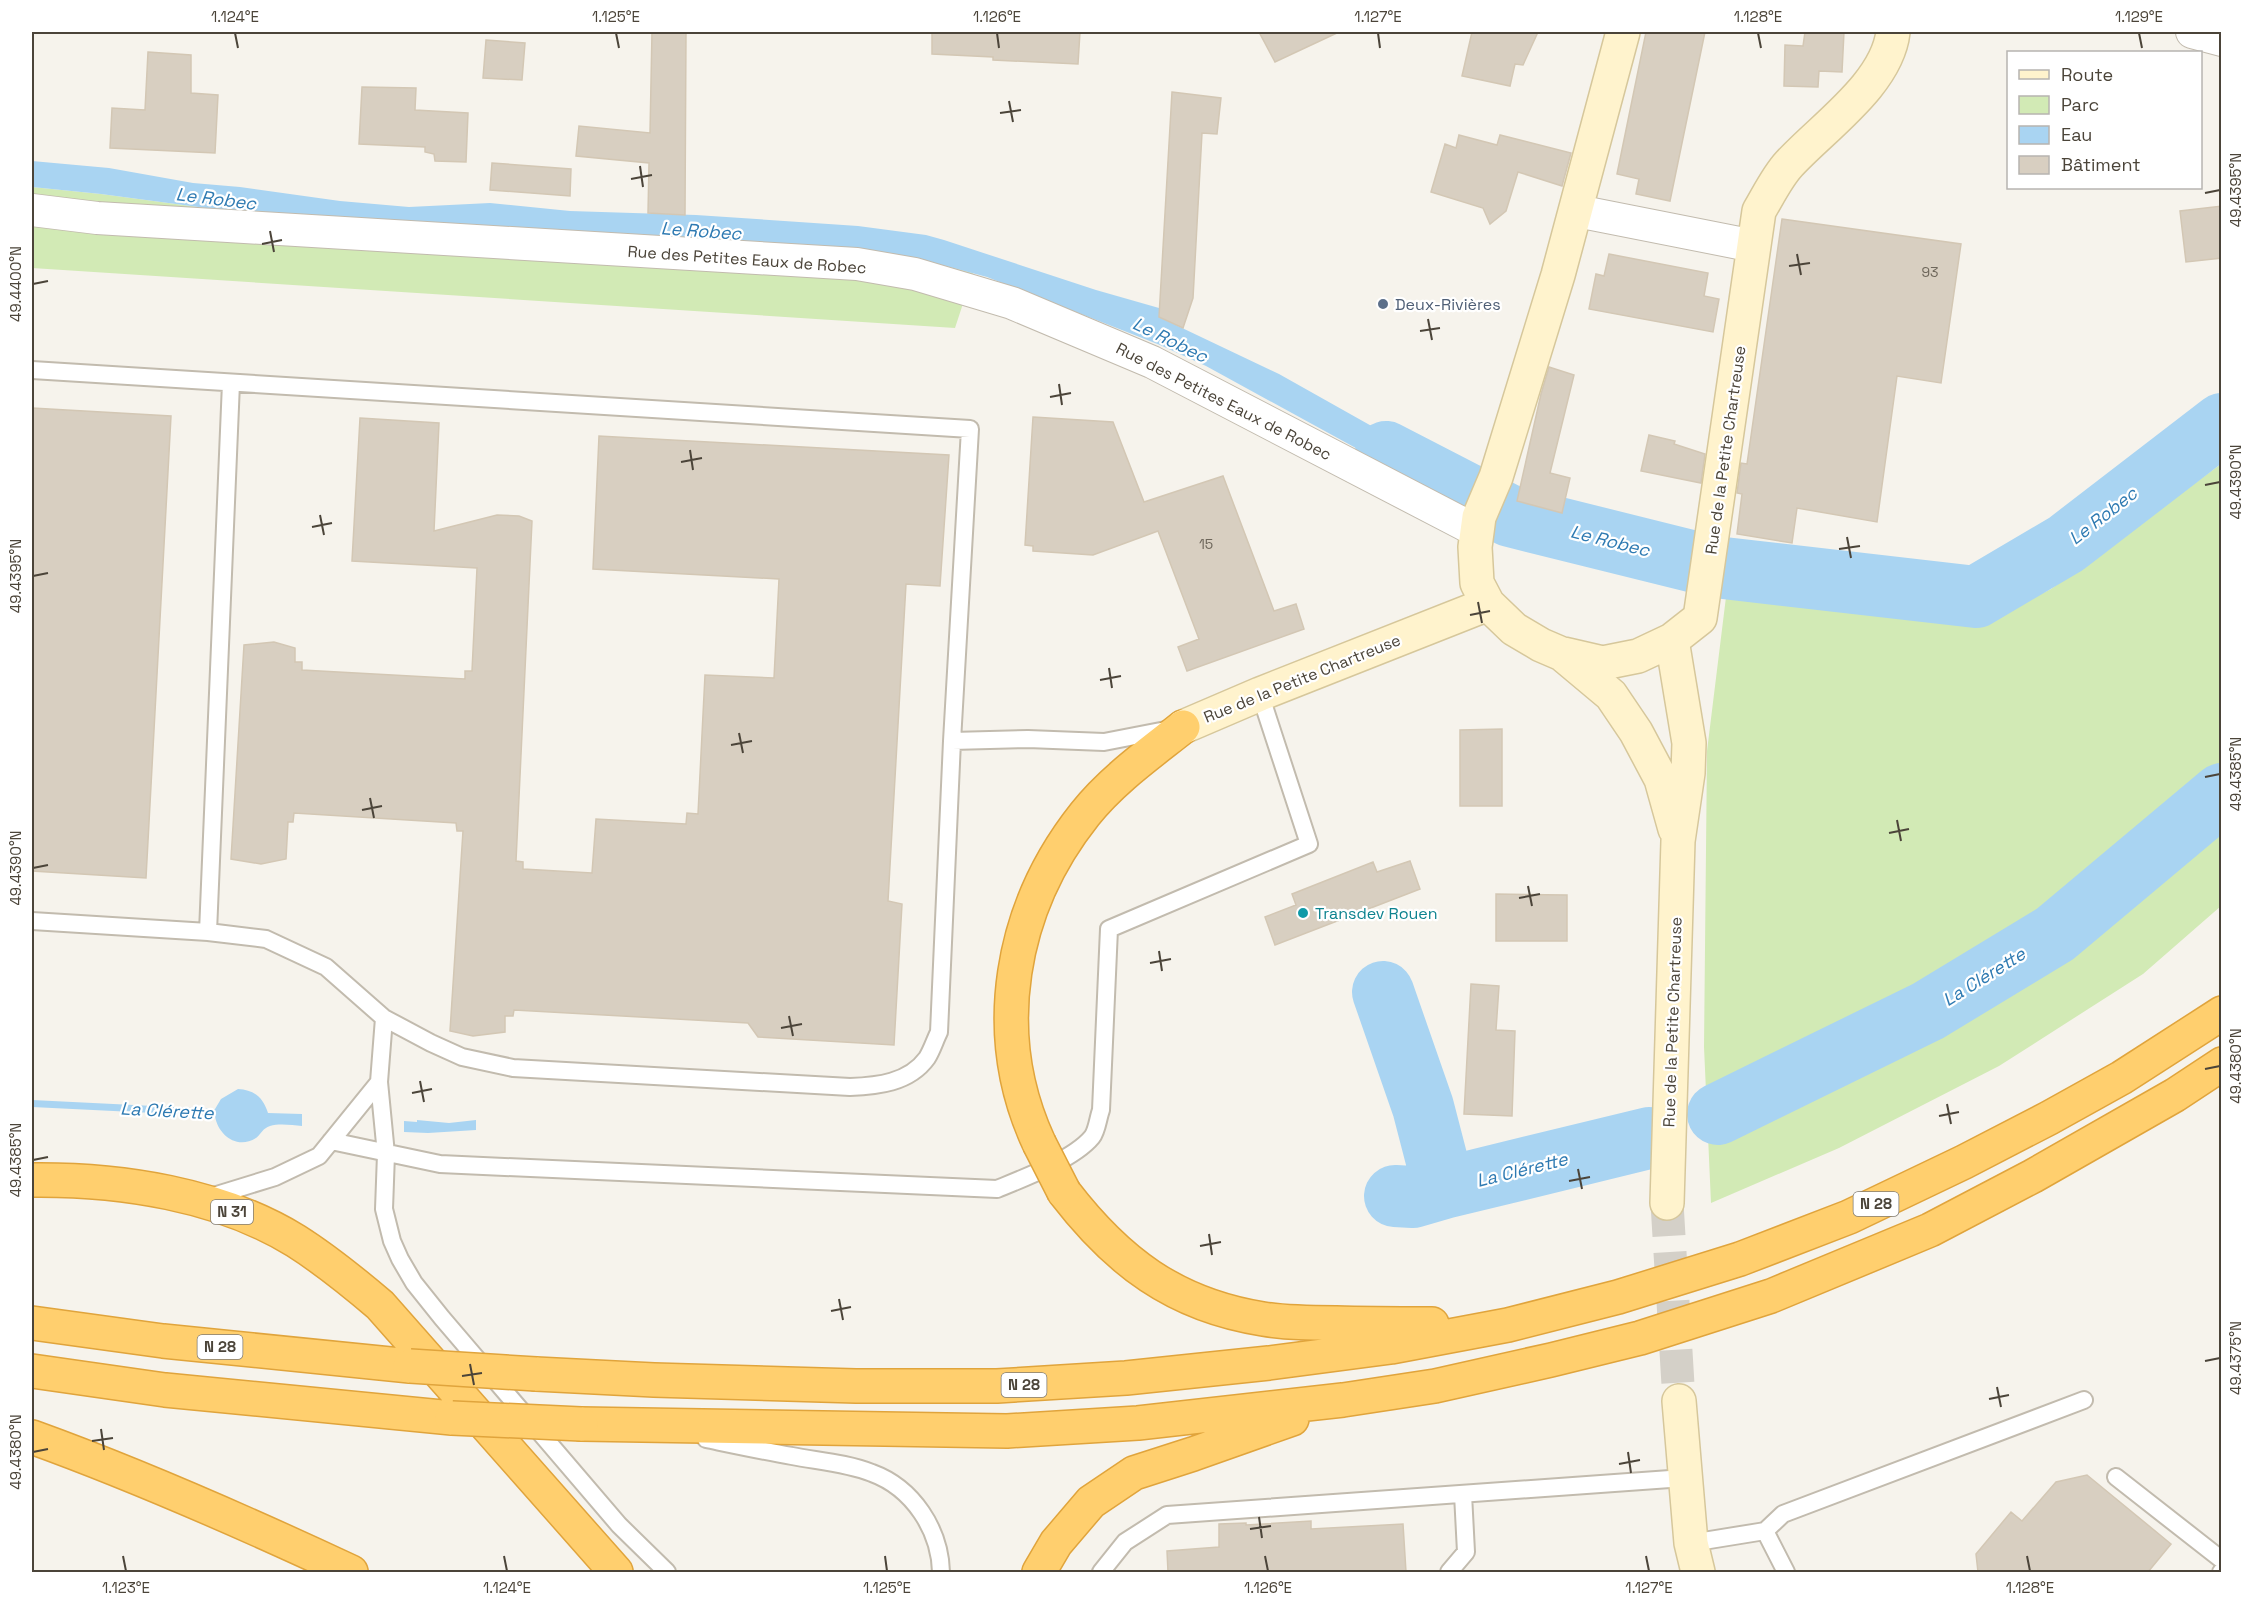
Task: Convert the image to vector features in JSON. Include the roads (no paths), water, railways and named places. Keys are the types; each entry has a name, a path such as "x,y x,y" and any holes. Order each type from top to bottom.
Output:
{"highway":[{"path":"1183,727 1115,781 1085,813 1062,846 1041,886 1024,926 1012,1000 1012,1052 1023,1105 1039,1143 1065,1192 1087,1221 1115,1251 1141,1271 1198,1301 1229,1312 1263,1320 1299,1323 1508,1325"},
{"name":"N 28","path":"32,1323 163,1341 410,1366 666,1380 856,1386 997,1386 1126,1378 1391,1347 1508,1325 1618,1297 1740,1259 1849,1217 2049,1118 2121,1078 2219,1013"},
{"path":"32,1371 165,1390 452,1418 644,1426 1007,1431 1138,1424 1343,1400 1435,1386 1551,1360 1640,1338 1771,1296 1930,1230 2034,1176 2175,1095 2222,1064"},
{"name":"N 31","path":"32,1180 102,1181 199,1200 246,1217 294,1240 338,1269 380,1305 616,1572"},
{"path":"1039,1572 1056,1543 1091,1502 1134,1473 1193,1455 1343,1400"},
{"path":"32,1437 99,1461 351,1572"}],"street":[{"name":"Rue de la Petite Chartreuse","path":"1623,32 1577,211 1492,486 1478,524 1475,547 1477,583 1488,604 1514,629 1562,654 1603,663 1638,656 1672,640 1700,618 1759,211 1787,166 1864,91 1892,47 1893,32"},
{"path":"2192,32 2222,40"},
{"name":"Rue des Petites Eaux de Robec","path":"32,210 97,218 857,264 915,274 1012,303 1152,362 1478,524"},
{"path":"1577,211 1754,246"},
{"name":"Rue de la Petite Chartreuse","path":"1183,727 1260,694 1488,604"},
{"name":"Rue de la Petite Chartreuse","path":"1667,1203 1678,841 1688,773 1689,743 1672,640"},
{"name":"Rue de la Petite Chartreuse","path":"1562,654 1611,695 1636,732 1661,779 1678,841"},
{"path":"1679,1401 1684,1478 1694,1558"}],"lane":[{"path":"32,370 970,429 952,741 939,1032 926,1058 906,1076 879,1086 850,1087 513,1068 462,1057 384,1018 326,967 266,939 208,932 32,921"},
{"path":"208,932 231,383"},
{"path":"331,1141 440,1164 997,1189 1032,1174 1071,1154 1093,1136 1101,1110 1110,929 1309,844 1260,694"},
{"path":"952,741 1028,739 1104,742 1183,727"},
{"path":"384,1018 379,1082 386,1154 384,1209 392,1241 414,1283 619,1525 667,1572"},
{"path":"199,1200 275,1177 319,1156 379,1082"},
{"path":"1694,1558 1765,1531 1783,1514 2084,1400"},
{"path":"644,1426 834,1463 873,1473 896,1486 915,1503 933,1532 940,1555 941,1572"},
{"path":"1101,1572 1125,1542 1167,1515 1684,1478"},
{"path":"2116,1478 2222,1560"},
{"path":"1449,1572 1466,1552 1463,1494"},
{"path":"1765,1531 1786,1572"}],"water":[{"path":"32,161 109,168 193,183 340,201 409,207 490,203 570,211 696,215 858,226 926,235 1159,308 1159,317 1279,374 1464,478 1458,504 1206,366 1160,345 987,277 927,261 865,252 694,237 598,236 251,214 32,187"},
{"path":"238,1089 257,1095 268,1113 302,1114 302,1126 281,1124 270,1126 256,1138 242,1142 229,1139 220,1129 215,1116 32,1107 32,1100 215,1109 221,1099"},
{"path":"417,1120 449,1123 476,1120 476,1130 404,1132 404,1121 417,1122"}],"waterway":[{"name":"Le Robec","path":"1386,452 1510,516 1715,567 1976,597 2066,544 2222,424"},
{"name":"La Clérette","path":"1718,1114 1928,1011 2055,934 2222,794"},
{"path":"1383,992 1423,1107 1444,1188"},
{"name":"La Clérette","path":"1395,1196 1413,1197 1649,1138"}],"tunnel":[{"path":"1667,1203 1679,1401"}],"place":[{"name":"Deux-Rivières","path":"1383,304"},
{"name":"Transdev Rouen","path":"1303,913"}]}
